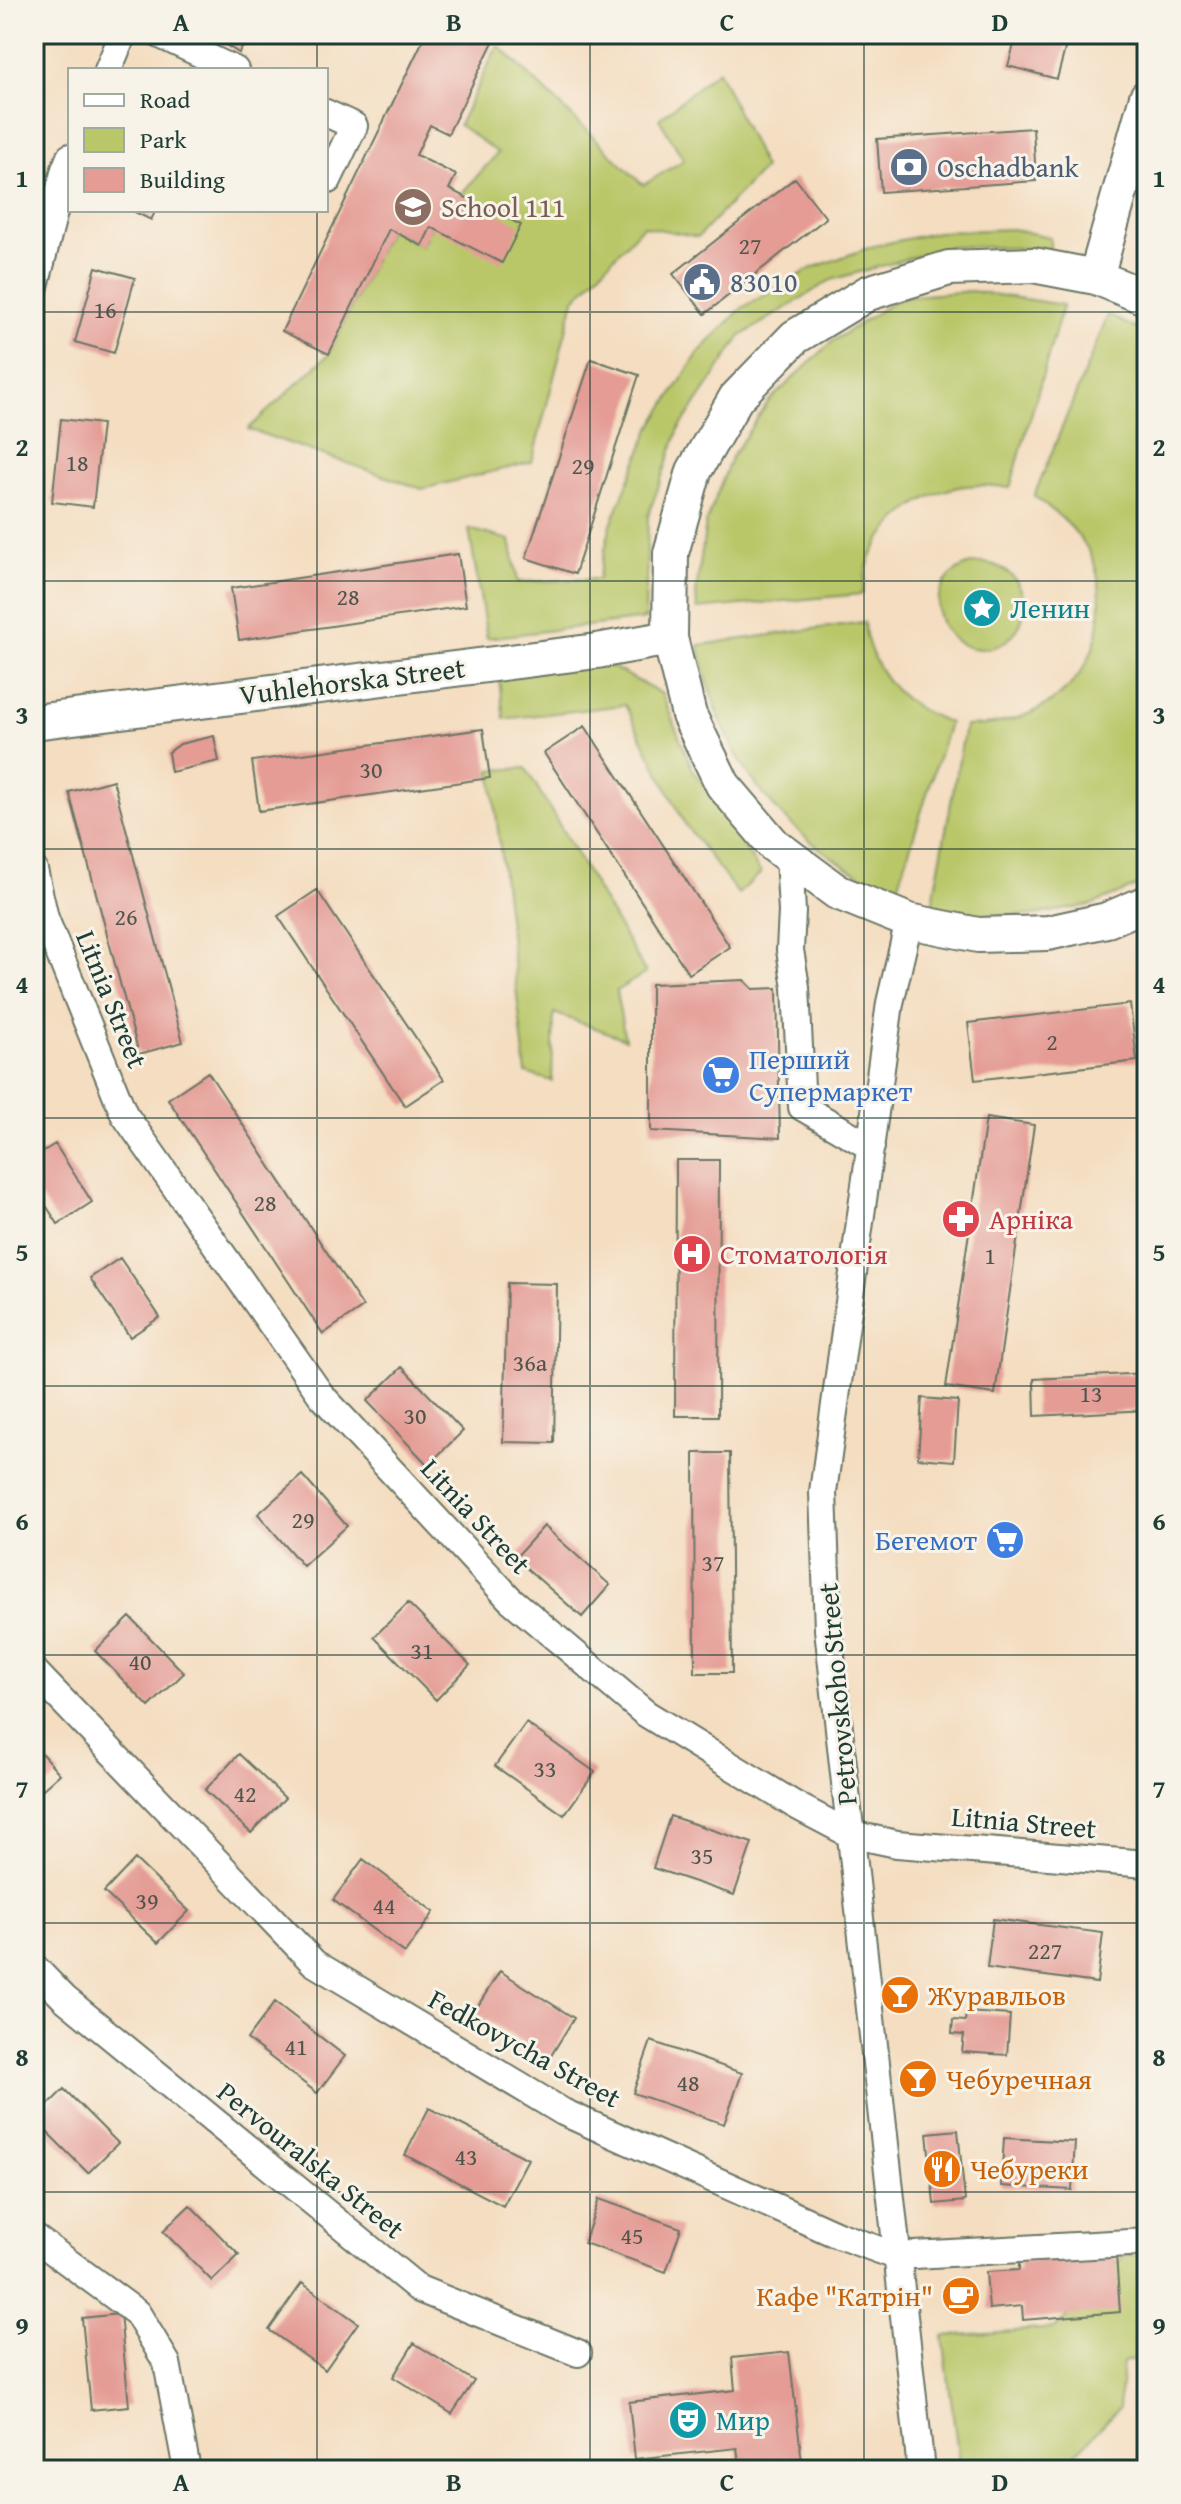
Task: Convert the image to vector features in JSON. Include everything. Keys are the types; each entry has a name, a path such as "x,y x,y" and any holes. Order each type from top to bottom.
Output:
{"main road":[{"path":"1096,277 1147,97"},
{"path":"1147,298 1096,277 1033,265 949,268 868,293 795,337 736,398 694,471 671,553 670,638 689,715 723,785 774,845 837,892 909,921 978,935 1048,933 1107,920 1147,903"},
{"name":"Vuhlehorska Street","path":"34,722 597,651 670,638"}],"street":[{"path":"109,68 123,34"},
{"path":"158,34 231,68"},
{"path":"328,114 354,126 328,180"},
{"path":"34,290 68,162"},
{"path":"789,856 792,912 790,950 796,987 802,1107 871,1147"},
{"name":"Litnia Street","path":"34,870 45,918 124,1114 321,1395 510,1599 645,1713 795,1805 850,1834 897,1844 1147,1864"},
{"name":"Petrovskoho Street","path":"909,921 890,1003 823,1492 828,1629 921,2470"},
{"name":"Fedkovycha Street","path":"34,1671 314,1963 563,2112 838,2235 896,2256 1147,2242"},
{"name":"Pervouralska Street","path":"34,1967 64,1998 419,2289 578,2353"},
{"path":"34,2237 137,2313 167,2363 187,2470"}],"green space":[{"path":"498,45 643,185 684,160 659,119 718,70 764,168 698,237 643,226 574,300 532,462 422,489 248,429 329,354 389,229 422,246 431,227 498,153 459,125"},
{"path":"1012,229 1050,237 1050,249 953,246 831,280 741,336 679,429 648,516 645,619 487,638 469,529 510,540 518,582 598,579 611,524 650,429 699,352 742,308 812,268 874,246 938,232"},
{"path":"972,291 1063,305 1010,488 982,485 961,487 940,492 914,506 891,526 874,550 862,594 697,609 696,592 706,523 731,458 769,401 833,341 901,297"},
{"path":"1108,315 1147,334 1147,882 1091,905 1034,915 980,916 932,906 965,726 992,724 1040,709 1060,695 1076,678 1089,658 1097,634 1100,592 1090,554 1070,526 1034,496"},
{"path":"981,563 1005,570 1017,582 1024,606 1017,630 1005,642 981,649 957,642 945,630 938,606 945,582 957,570"},
{"path":"864,622 869,647 887,680 915,706 949,723 896,893 864,877 808,839 761,791 726,732 706,679 699,645"},
{"path":"605,663 662,694 692,768 761,873 738,894 685,824 625,705 504,719 498,672"},
{"path":"526,768 646,973 616,991 625,1039 554,1013 552,1081 526,1073 491,770"},
{"path":"1147,2254 1147,2356 1123,2362 1119,2408 1061,2470 960,2470 943,2336 1056,2328 1125,2255"}],"building":[{"path":"208,34 250,34 239,53"},
{"name":"School 111","path":"426,34 488,34 495,38 448,134 430,125 416,155 456,175 449,189 521,225 502,263 431,227 422,246 389,229 329,354 282,331"},
{"path":"1017,34 1069,34 1057,79 1008,66"},
{"path":"1033,128 1036,181 881,192 877,139"},
{"path":"795,178 826,218 705,314 673,274"},
{"path":"135,212 155,212 151,220"},
{"path":"96,267 135,278 114,353 75,342"},
{"path":"591,359 639,375 575,574 526,558"},
{"path":"61,419 102,424 93,507 52,502"},
{"path":"458,554 466,606 239,640 231,588"},
{"path":"585,726 730,947 689,974 544,753"},
{"path":"483,729 490,778 259,811 252,761"},
{"path":"214,736 219,761 171,772 168,753 180,744"},
{"path":"113,780 183,1042 139,1054 69,792"},
{"path":"317,890 444,1080 405,1106 278,916"},
{"path":"744,980 753,989 777,988 780,1138 651,1131 651,984"},
{"path":"1130,1004 1137,1061 975,1080 968,1023"},
{"path":"208,1072 363,1307 323,1334 168,1099"},
{"path":"986,1118 1034,1125 995,1394 946,1387"},
{"path":"55,1144 92,1202 58,1224 34,1187 34,1157"},
{"path":"676,1160 719,1160 718,1416 675,1416"},
{"path":"120,1258 160,1317 130,1337 90,1278"},
{"path":"507,1283 557,1284 554,1443 503,1442"},
{"path":"402,1367 463,1431 428,1465 367,1401"},
{"path":"1147,1373 1147,1410 1035,1416 1034,1379"},
{"path":"922,1398 958,1401 954,1461 918,1458"},
{"path":"694,1453 730,1453 732,1673 695,1673"},
{"path":"302,1475 347,1526 303,1566 258,1514"},
{"path":"544,1526 610,1585 582,1617 515,1558"},
{"path":"408,1603 470,1665 436,1700 374,1637"},
{"path":"130,1617 184,1673 149,1707 95,1651"},
{"path":"526,1723 595,1772 564,1815 495,1766"},
{"path":"34,1745 60,1774 34,1797"},
{"path":"239,1754 285,1798 251,1833 205,1790"},
{"path":"670,1816 752,1843 734,1895 653,1868"},
{"path":"135,1859 189,1911 158,1943 104,1892"},
{"path":"363,1859 434,1912 405,1953 333,1900"},
{"path":"993,1919 1103,1933 1097,1983 987,1968"},
{"path":"500,1971 574,2018 549,2059 474,2012"},
{"path":"275,2002 345,2056 317,2093 247,2039"},
{"path":"966,2012 1010,2015 1007,2055 962,2052 964,2035 952,2034 953,2020 965,2021"},
{"path":"651,2041 742,2073 724,2124 633,2093"},
{"path":"64,2089 118,2143 88,2173 34,2119"},
{"path":"429,2108 528,2159 503,2206 405,2155"},
{"path":"958,2130 965,2201 934,2204 927,2133"},
{"path":"1004,2138 1075,2142 1072,2190 1001,2186"},
{"path":"599,2199 681,2228 666,2272 584,2243"},
{"path":"190,2205 239,2255 212,2281 163,2231"},
{"path":"1116,2254 1120,2312 1023,2320 1022,2306 989,2309 986,2272 1019,2270 1019,2262"},
{"path":"302,2283 358,2323 325,2370 269,2330"},
{"path":"120,2314 129,2406 91,2410 82,2318"},
{"path":"414,2343 474,2381 452,2414 393,2377"},
{"path":"789,2352 802,2462 740,2469 737,2448 635,2459 629,2402 735,2390 732,2358"}],"place":[{"name":"Oschadbank","path":"909,167"},
{"name":"School 111","path":"413,207"},
{"name":"83010","path":"702,282"},
{"name":"Ленин","path":"982,608"},
{"name":"Перший Супермаркет","path":"721,1075"},
{"name":"Арніка","path":"961,1219"},
{"name":"Стоматологія","path":"692,1254"},
{"name":"Бегемот","path":"1005,1540"},
{"name":"Журавльов","path":"900,1995"},
{"name":"Чебуречная","path":"918,2079"},
{"name":"Чебуреки","path":"942,2169"},
{"name":"Кафе \"Катрін\"","path":"961,2296"},
{"name":"Мир","path":"688,2420"}]}
